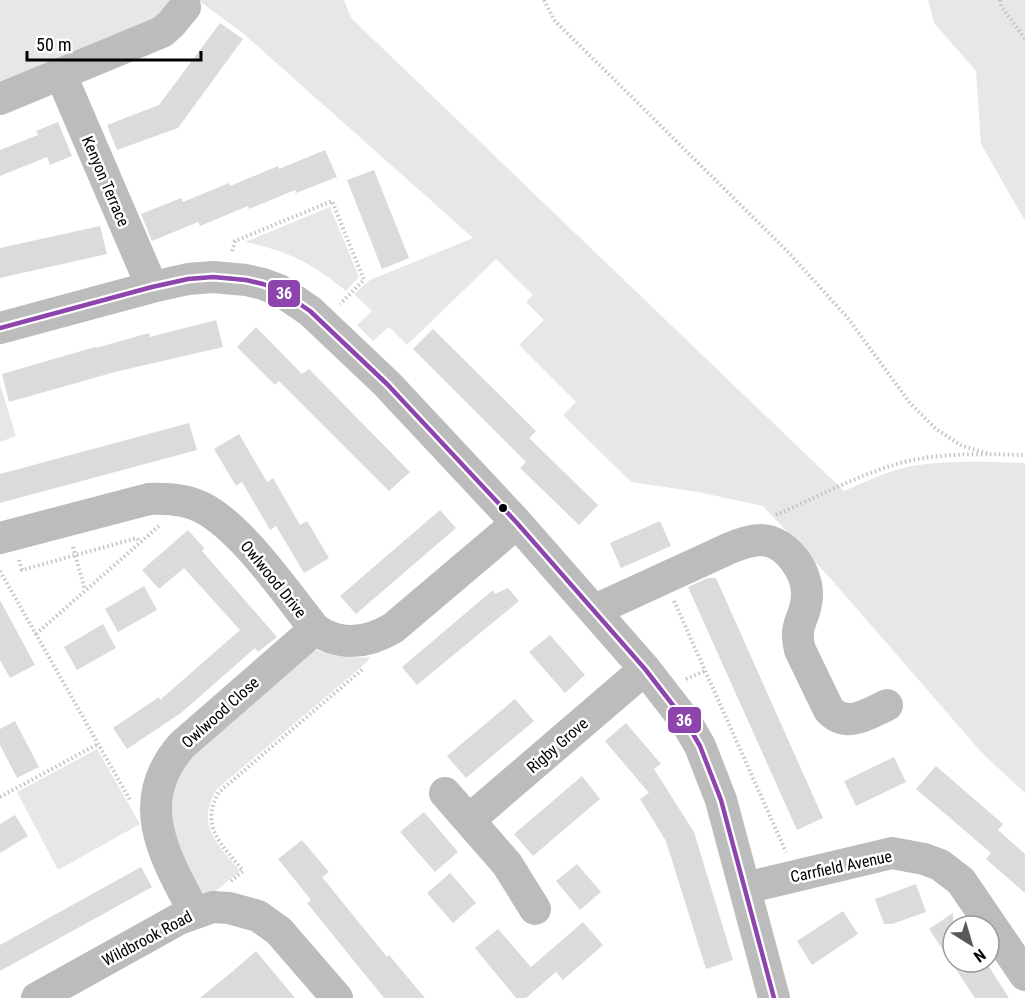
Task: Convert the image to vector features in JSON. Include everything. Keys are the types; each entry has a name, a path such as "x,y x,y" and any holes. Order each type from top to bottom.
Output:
{"street":[{"path":"0,99 162,32 185,7"},
{"name":"Kenyon Terrace","path":"61,75 152,287"},
{"path":"0,328 152,287 188,279 226,277 246,280 279,290 296,300 322,322 387,384 517,523 595,610 686,722 704,756 722,800 774,998"},
{"name":"Owlwood Drive","path":"6,536 149,499 166,498 187,501 201,507 230,526 315,629 323,635 350,642 374,638 393,628 517,523"},
{"path":"595,610 747,542 760,540 771,542 783,549 801,570 807,584 807,599 797,629 798,640 800,650 830,710 835,716 851,720 861,718 887,705"},
{"name":"Owlwood Close","path":"204,910 162,848 157,831 156,805 163,775 171,758 182,745 315,629"},
{"name":"Rigby Grove","path":"469,820 645,669"},
{"path":"445,793 507,864 535,909"},
{"name":"Carrfield Avenue","path":"745,888 892,854 908,855 940,865 965,886 1025,975"},
{"name":"Wildbrook Road","path":"37,998 179,919 204,910 244,911 269,922 337,998"}],"path":[{"path":"1000,0 1006,14 1025,39"},
{"path":"545,1 554,20 789,253 848,317 910,403 936,429 962,446 989,454"},
{"path":"226,277 235,241 332,201 364,280 322,322"},
{"path":"747,542 755,528 763,521 875,472 918,459 989,454 1025,455"},
{"path":"36,634 187,501"},
{"path":"66,520 85,590"},
{"path":"6,536 22,570 137,538 140,542"},
{"path":"0,571 138,814 156,818"},
{"path":"663,579 797,876"},
{"path":"204,910 214,896 243,871 211,827 211,810 219,792 369,663 374,656 374,638"},
{"path":"0,797 98,744"}],"shaded area":[{"path":"0,0 172,0 148,25 0,85"},
{"path":"198,0 344,0 351,18 844,491 889,472 918,465 958,462 1025,463 1025,793 982,753 831,579 763,506 698,492 631,482 563,415 576,402 519,345 544,320 526,302 533,295 496,259 407,345 389,327 373,341 357,325 372,311 354,294 370,280 473,238 244,34"},
{"path":"928,0 1025,0 1025,221 981,144 976,71 934,23"},
{"path":"330,207 359,277 346,291 299,259 245,242"},
{"path":"0,384 16,436 0,442"},
{"path":"306,647 338,656 370,657 367,662 217,789 208,813 209,824 217,843 240,871 213,893 203,893 167,838 178,764"},
{"path":"97,749 140,824 58,870 17,792"}],"building":[{"path":"220,23 243,39 178,128 117,150 107,125 159,105"},
{"path":"58,122 72,156 50,165 47,157 0,176 0,150 38,135 36,131"},
{"path":"325,150 337,177 296,193 295,190 249,209 248,206 200,226 198,222 152,241 141,214 181,198 183,202 229,183 230,186 278,166 279,169"},
{"path":"374,170 409,258 382,269 347,180"},
{"path":"100,226 107,254 0,278 0,248"},
{"path":"216,320 223,347 115,372 9,402 2,374 149,333 150,337"},
{"path":"256,327 302,374 309,369 410,472 389,491 279,381 275,385 237,347"},
{"path":"433,329 536,431 529,438 598,505 579,525 520,468 526,462 413,349"},
{"path":"189,423 197,450 0,503 0,474"},
{"path":"239,434 267,482 273,478 300,525 307,521 329,558 304,573 276,526 270,530 242,482 236,486 214,449"},
{"path":"440,510 456,528 356,614 340,596"},
{"path":"660,521 671,546 621,568 610,543"},
{"path":"188,530 204,548 202,551 277,637 258,652 255,648 181,713 127,749 113,728 159,697 160,700 240,630 184,568 159,589 142,570"},
{"path":"708,578 716,578 823,818 797,830 688,587"},
{"path":"144,586 157,610 118,632 105,609"},
{"path":"508,588 519,601 417,685 402,667 493,590 495,594"},
{"path":"0,600 35,665 10,678 0,660"},
{"path":"103,624 116,648 77,670 64,647"},
{"path":"550,635 585,675 565,693 529,652"},
{"path":"515,699 534,721 466,778 447,756"},
{"path":"15,721 39,767 17,778 0,745 0,729"},
{"path":"626,723 661,764 654,769 694,832 733,960 706,969 666,841 640,799 649,793 605,741"},
{"path":"894,757 906,782 856,806 844,781"},
{"path":"936,766 1003,824 998,830 1025,854 1025,893 986,859 991,853 916,789"},
{"path":"582,776 600,799 533,856 514,834"},
{"path":"424,812 458,852 435,872 400,832"},
{"path":"15,815 28,836 0,853 0,824"},
{"path":"302,840 329,872 322,877 387,957 389,955 425,998 384,998 307,903 311,900 278,859"},
{"path":"577,864 601,892 580,910 556,881"},
{"path":"141,867 152,887 0,971 0,945"},
{"path":"450,873 476,903 453,923 427,893"},
{"path":"916,884 926,912 892,924 884,924 875,899"},
{"path":"843,911 858,934 812,965 797,941"},
{"path":"941,921 941,947 929,929"},
{"path":"583,922 603,945 563,980 556,972 526,998 516,998 475,948 498,929 531,967"},
{"path":"256,951 295,998 200,998 233,971"},
{"path":"959,974 994,974 1009,998 975,998"}],"transit line":[{"name":"36","path":"0,328 152,287 188,279 213,277 263,284 279,290 310,311 387,384 517,523 645,669 686,722 700,746 721,800 774,998"}]}
